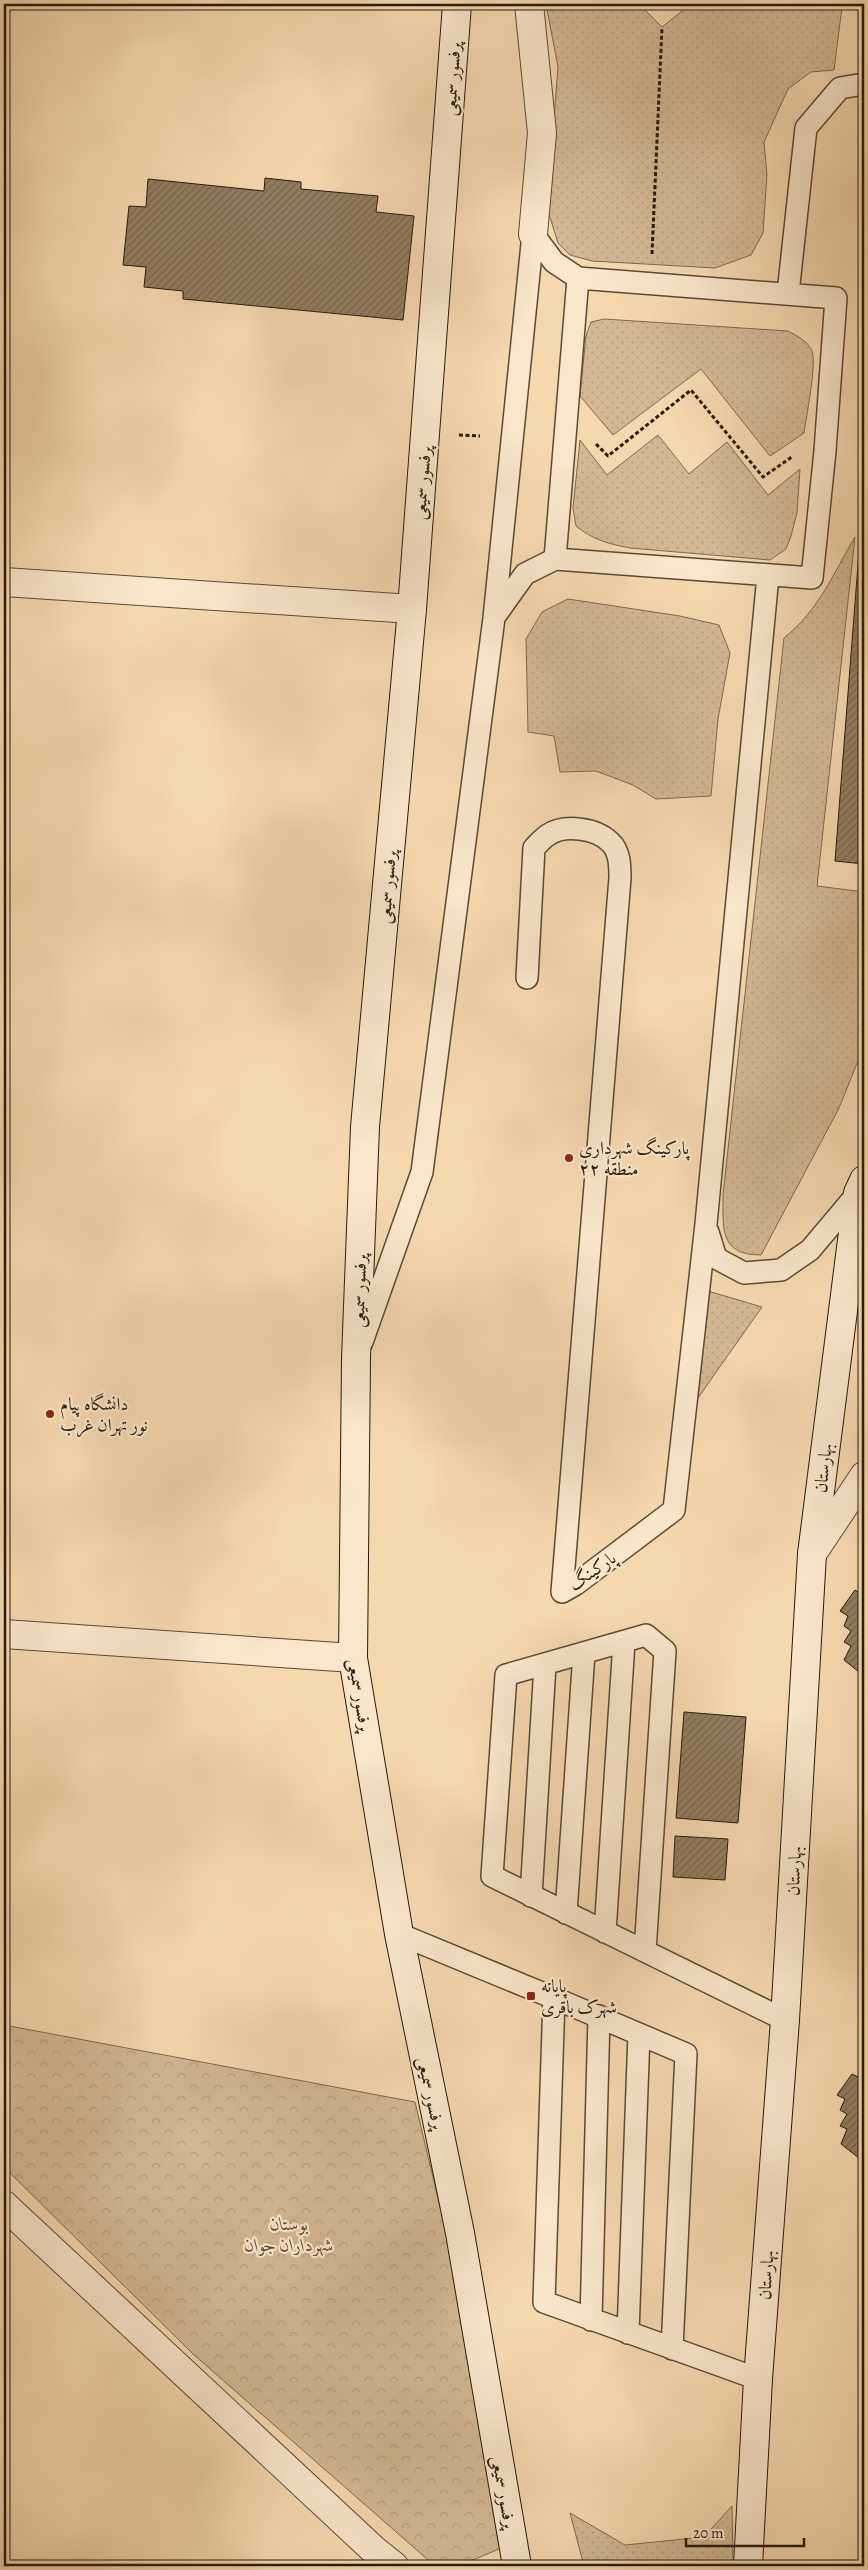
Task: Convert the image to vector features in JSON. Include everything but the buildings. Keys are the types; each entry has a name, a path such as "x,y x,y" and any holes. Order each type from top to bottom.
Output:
{"main road":[{"name":"پرفسور سمیعی","path":"457,4 412,609 365,1127 356,1358 353,1658 399,1934 460,2233 517,2566"},
{"path":"529,4 542,133 533,234"},
{"path":"4,582 412,609"},
{"name":"بهارستان","path":"748,2566 758,2379 785,2020 812,1554 861,1186"},
{"path":"812,1554 864,1476"},
{"path":"4,1634 353,1658"},
{"path":"4,2204 394,2566"}],"lane":[{"path":"788,293 806,128 840,88 864,84"},
{"path":"494,618 525,574 555,559 812,578 825,451 836,298 578,278 554,262 533,234"},
{"path":"356,1358 422,1172 494,618 533,234"},
{"path":"555,559 578,278"},
{"path":"768,576 706,1224 716,1258 744,1273 781,1270 810,1250 861,1186"},
{"name":"پارکینگ","path":"527,978 534,848 549,834 569,828 594,833 611,842 620,861 620,878 562,1592 576,1584 674,1510 706,1224"},
{"path":"645,1951 664,1651 646,1635 506,1676 492,1876 785,2020"},
{"path":"605,1932 624,1642"},
{"path":"566,1913 584,1653"},
{"path":"531,1896 545,1664"},
{"path":"399,1934 686,2054 672,2349"},
{"path":"554,1998 544,2302 758,2379"},
{"path":"591,2320 599,2016"},
{"path":"628,2333 639,2034"}],"path":[{"path":"651,284 662,27"},
{"path":"565,425 578,426 608,456 692,390 763,478 802,450 825,451"},
{"path":"426,433 513,438"}],"green space":[{"path":"546,4 639,4 662,27 691,4 807,4 810,6 842,7 834,70 811,72 788,89 764,142 767,175 763,233 751,255 715,268 592,261 570,255 558,243 547,208 558,67"},
{"path":"604,319 788,331 808,344 812,351 812,378 804,433 770,456 701,369 613,435 580,396 586,336 591,322"},
{"path":"658,435 689,474 727,442 768,495 800,469 797,513 786,549 770,560 630,548 602,541 576,526 573,508 580,440 607,475"},
{"path":"855,537 817,886 864,892 864,1046 839,1108 761,1255 747,1254 737,1250 726,1237 723,1218 723,1195 784,638 807,616 832,578"},
{"path":"568,599 680,616 719,625 730,653 718,719 711,796 656,799 633,785 596,771 560,772 554,736 528,732 526,639 542,612"},
{"path":"708,1291 762,1307 698,1398"},
{"name":"بوستان شهرداران جوان","path":"4,2025 415,2102 520,2540 459,2566 435,2566 193,2354 4,2167"},
{"path":"732,2506 733,2566 584,2566 570,2513 625,2545 704,2537"}],"place":[{"name":"پارکینگ شهرداری منطقه ۲۲","path":"569,1158"},
{"name":"دانشگاه پیام نور تهران غرب","path":"50,1414"},
{"name":"پایانه شهرک باقری","path":"531,1996"}]}
